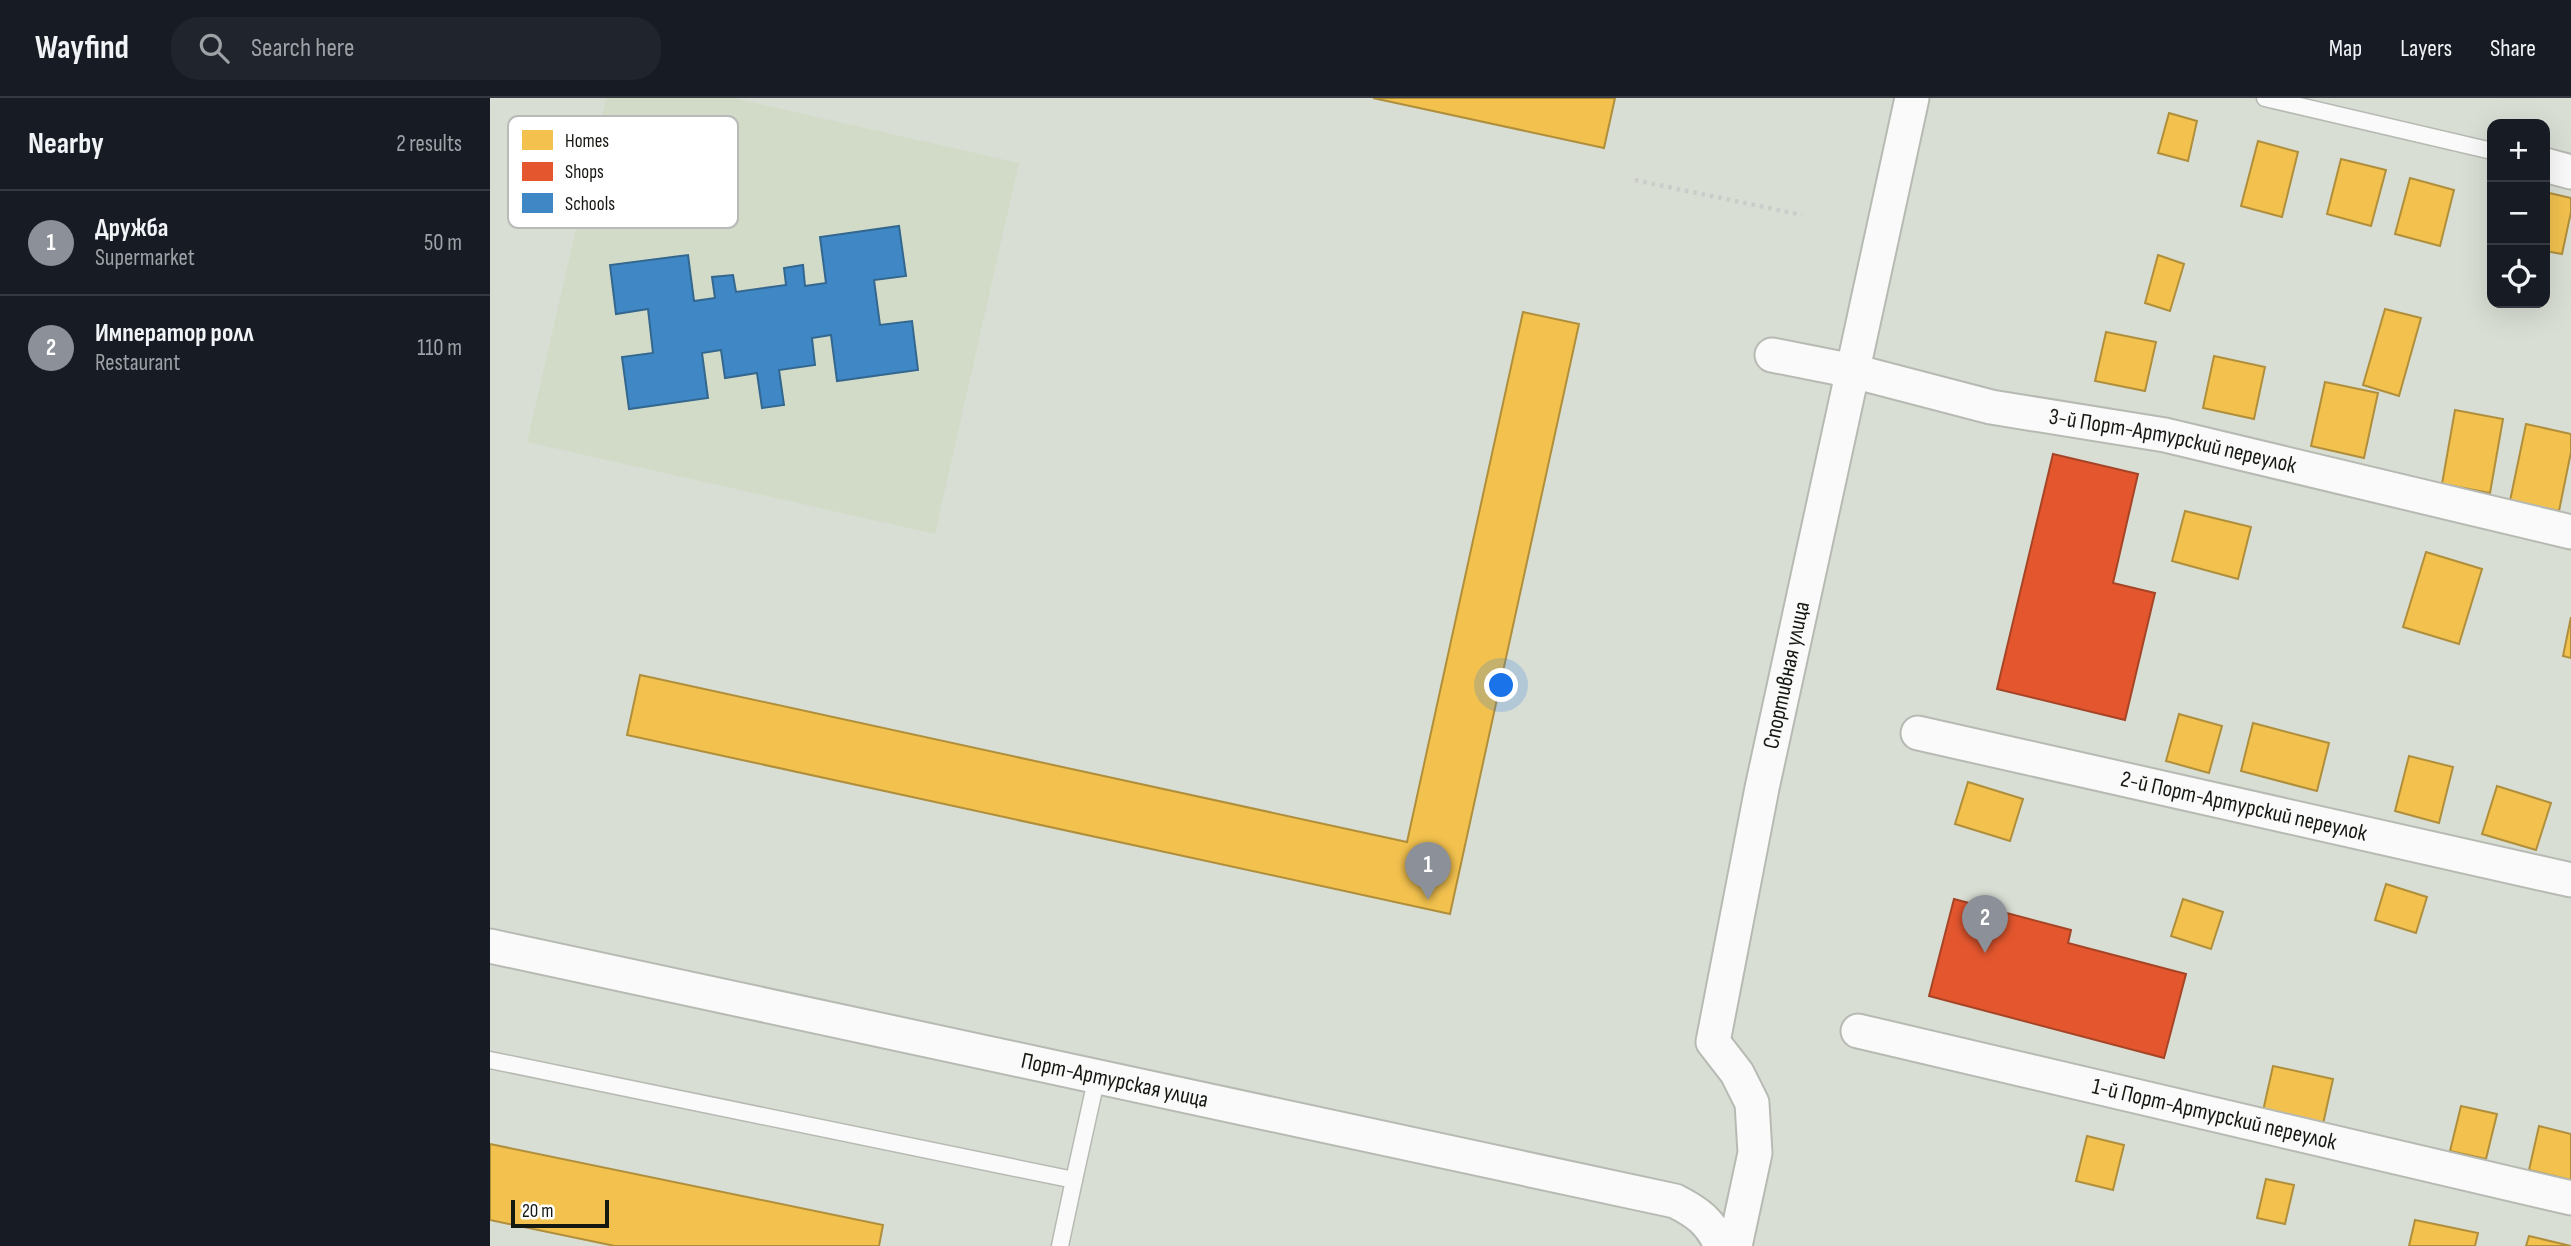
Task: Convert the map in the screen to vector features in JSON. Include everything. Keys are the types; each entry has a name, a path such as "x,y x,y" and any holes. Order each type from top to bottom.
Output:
{"street":[{"name":"Спортивная улица","path":"1735,1246 1755,1153 1752,1103 1737,1073 1713,1042 1762,788 1912,98"},
{"path":"2550,166 2571,172"},
{"name":"3-й Порт-Артурский переулок","path":"1772,355 1853,371 1991,407 2165,435 2571,532"},
{"name":"2-й Порт-Артурский переулок","path":"1919,733 2571,880"},
{"name":"Порт-Артурская улица","path":"490,946 1675,1201 1698,1213 1721,1246"},
{"name":"1-й Порт-Артурский переулок","path":"1858,1031 2571,1198"}],"lane":[{"path":"2265,98 2487,150"},
{"path":"490,1060 1074,1180"},
{"path":"1060,1246 1097,1076"}],"path":[{"path":"1635,180 1802,215"}],"shaded area":[{"path":"606,98 734,98 1019,163 935,534 527,442 576,228 738,228 738,116 602,116"}],"building: Homes":[{"path":"1373,98 1615,98 1604,148"},
{"path":"2169,113 2197,121 2188,161 2158,153"},
{"path":"2258,141 2298,152 2282,217 2241,206"},
{"path":"2341,159 2386,170 2371,226 2327,214"},
{"path":"2410,178 2454,190 2440,246 2395,234"},
{"path":"2550,193 2571,198 2571,212 2562,254 2550,252"},
{"path":"2158,255 2184,264 2170,311 2145,303"},
{"path":"2385,309 2421,318 2399,396 2363,385"},
{"path":"1523,312 1579,324 1450,914 627,735 640,675 1407,842"},
{"path":"2106,332 2156,342 2145,391 2095,381"},
{"path":"2214,356 2265,367 2254,419 2203,408"},
{"path":"2325,382 2378,393 2364,458 2311,446"},
{"path":"2455,410 2503,419 2490,493 2442,484"},
{"path":"2526,424 2571,434 2571,452 2559,511 2510,501"},
{"path":"2185,511 2251,527 2238,579 2172,561"},
{"path":"2426,552 2482,569 2459,644 2403,627"},
{"path":"2571,617 2571,658 2563,656"},
{"path":"2179,714 2222,726 2209,773 2166,761"},
{"path":"2253,723 2329,743 2317,791 2241,771"},
{"path":"2409,756 2453,767 2439,823 2395,811"},
{"path":"1968,782 2023,799 2010,841 1955,824"},
{"path":"2497,786 2551,803 2536,850 2482,834"},
{"path":"2386,884 2427,897 2416,933 2375,920"},
{"path":"2183,899 2223,912 2211,949 2171,936"},
{"path":"2273,1066 2333,1079 2323,1124 2263,1111"},
{"path":"2461,1106 2497,1114 2486,1159 2450,1151"},
{"path":"2539,1126 2571,1134 2571,1180 2529,1170"},
{"path":"2087,1136 2124,1145 2113,1190 2076,1181"},
{"path":"490,1144 883,1225 879,1246 615,1246 490,1220"},
{"path":"2266,1179 2294,1185 2285,1224 2257,1218"},
{"path":"2415,1220 2478,1233 2475,1246 2409,1246"},
{"path":"2529,1236 2571,1246 2526,1246"}],"building: Shops":[{"path":"2053,454 2138,474 2113,583 2155,593 2125,720 1997,689"},
{"path":"1954,899 2071,930 2068,943 2186,974 2164,1058 1929,996"}],"building: Schools":[{"path":"899,226 906,276 874,280 880,325 912,321 918,370 837,381 831,335 812,338 815,365 779,370 784,405 762,408 757,373 725,378 721,350 702,353 708,398 629,409 622,357 653,353 648,309 616,314 610,265 688,255 694,301 715,298 712,277 733,275 736,292 786,285 784,268 803,265 805,286 826,283 820,237"}],"place":[{"name":"Дружба","path":"1428,900"},
{"name":"Император ролл","path":"1985,953"}]}
